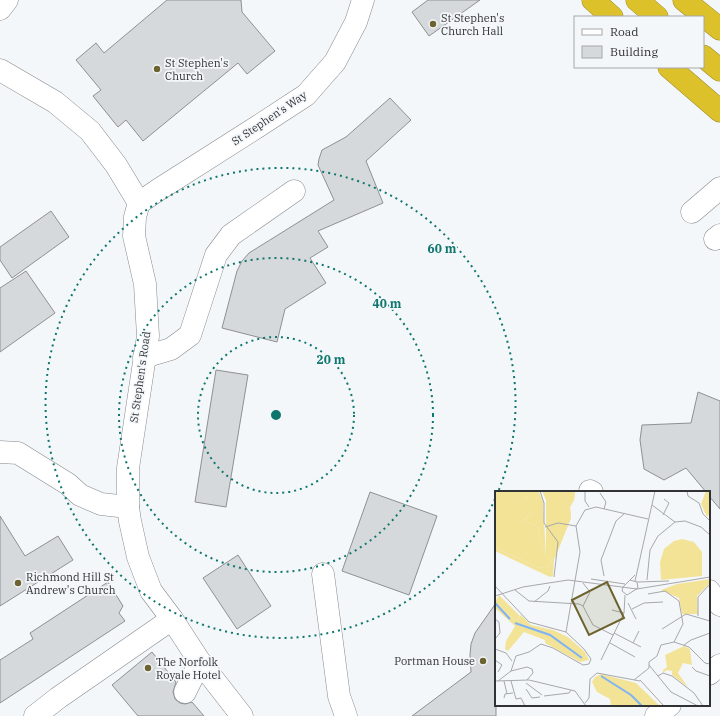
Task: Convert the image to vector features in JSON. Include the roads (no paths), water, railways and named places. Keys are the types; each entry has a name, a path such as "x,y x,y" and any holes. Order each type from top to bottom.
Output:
{"highway":[{"path":"593,0 611,16"},
{"path":"637,0 656,16"},
{"path":"690,5 704,16"},
{"path":"704,16 720,29"},
{"path":"704,57 720,70"},
{"path":"670,68 720,111"}],"street":[{"path":"0,10 7,0"},
{"name":"St Stephen's Way","path":"139,203 306,95 335,62 356,22 363,0"},
{"path":"0,70 56,102 90,131 116,165 139,203"},
{"path":"692,212 720,188"},
{"path":"144,357 171,349 190,335 216,256 231,235 294,191"},
{"name":"St Stephen's Road","path":"139,203 135,217 134,236 145,284 148,336 128,468 128,507 135,543 140,564 151,591 172,619 200,662 242,716"},
{"path":"0,452 18,453 68,484 80,495 101,504 128,507"},
{"path":"323,574 339,696 346,716"},
{"path":"710,592 720,605"},
{"path":"35,716 58,698 172,619"},
{"path":"185,692 200,662"},
{"path":"710,673 720,665"},
{"path":"656,716 669,706"}],"place":[{"name":"St Stephen's Church Hall","path":"433,24"},
{"name":"St Stephen's Church","path":"157,69"},
{"name":"Richmond Hill St Andrew's Church","path":"18,583"},
{"name":"Portman House","path":"483,661"},
{"name":"The Norfolk Royale Hotel","path":"148,668"}]}
